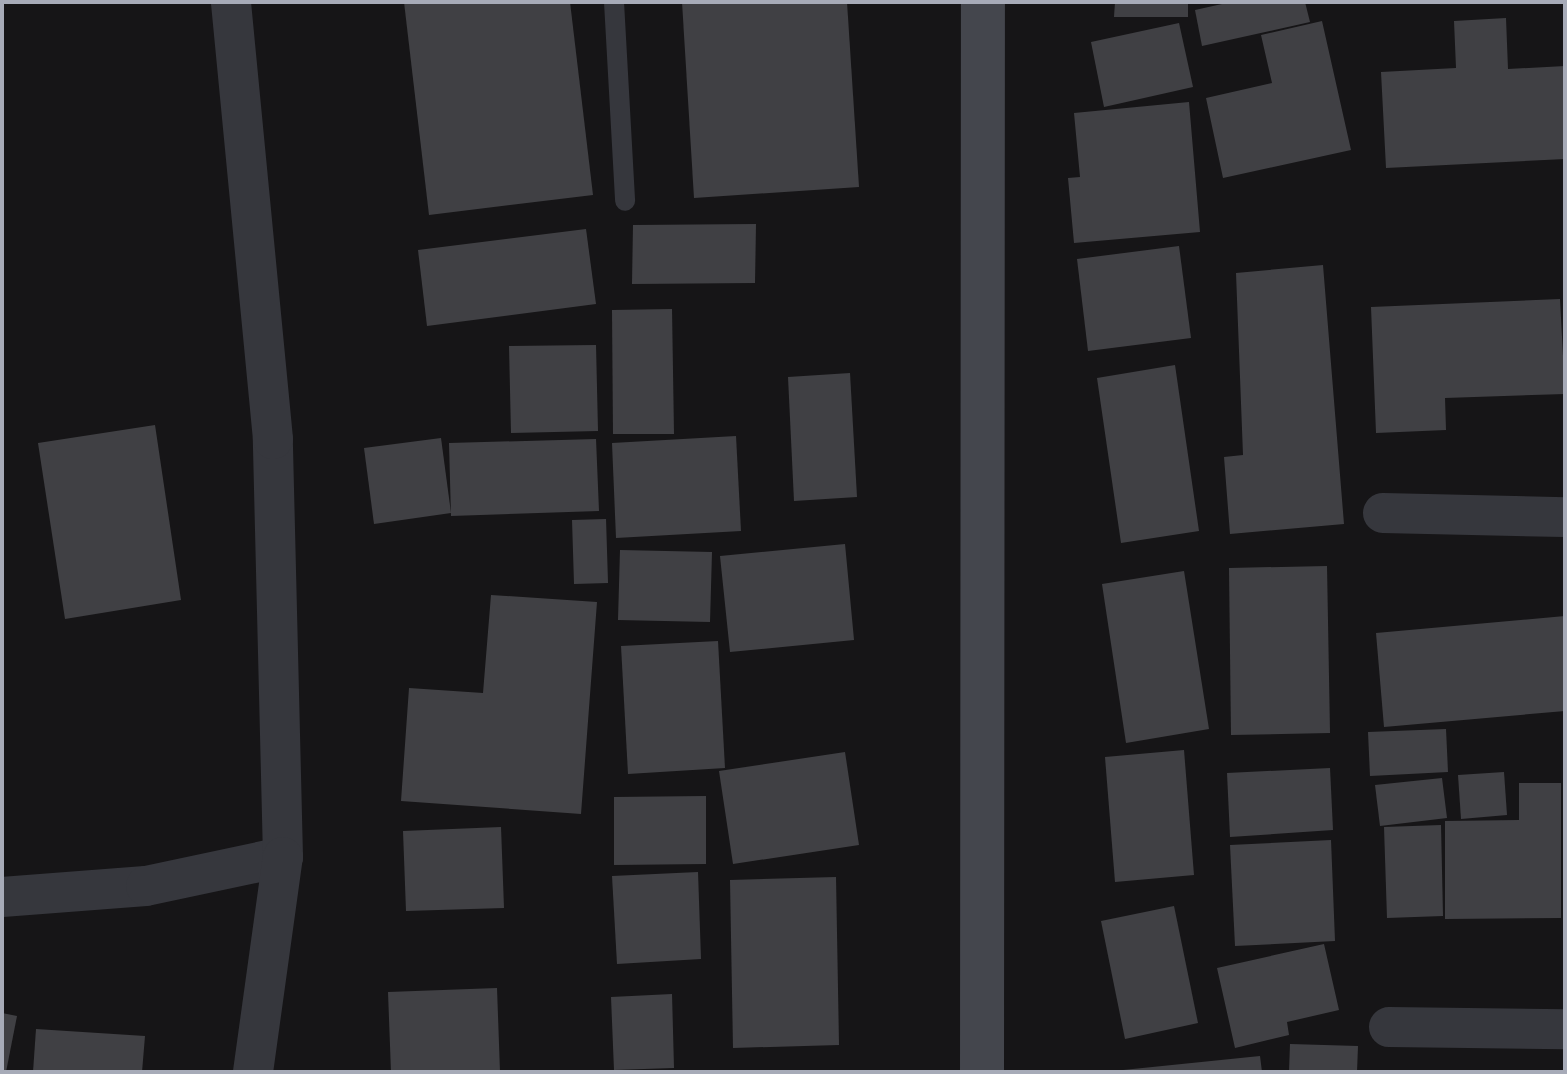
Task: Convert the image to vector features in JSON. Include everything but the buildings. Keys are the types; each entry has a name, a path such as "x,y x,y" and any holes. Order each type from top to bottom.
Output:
{"main road":[{"path":"982,1072 983,2"}],"street":[{"path":"231,2 273,439 283,857 253,1072"},
{"path":"1383,513 1565,517"},
{"path":"2,897 146,886 283,857"},
{"path":"1389,1027 1565,1029"}],"lane":[{"path":"614,2 625,201"}]}
